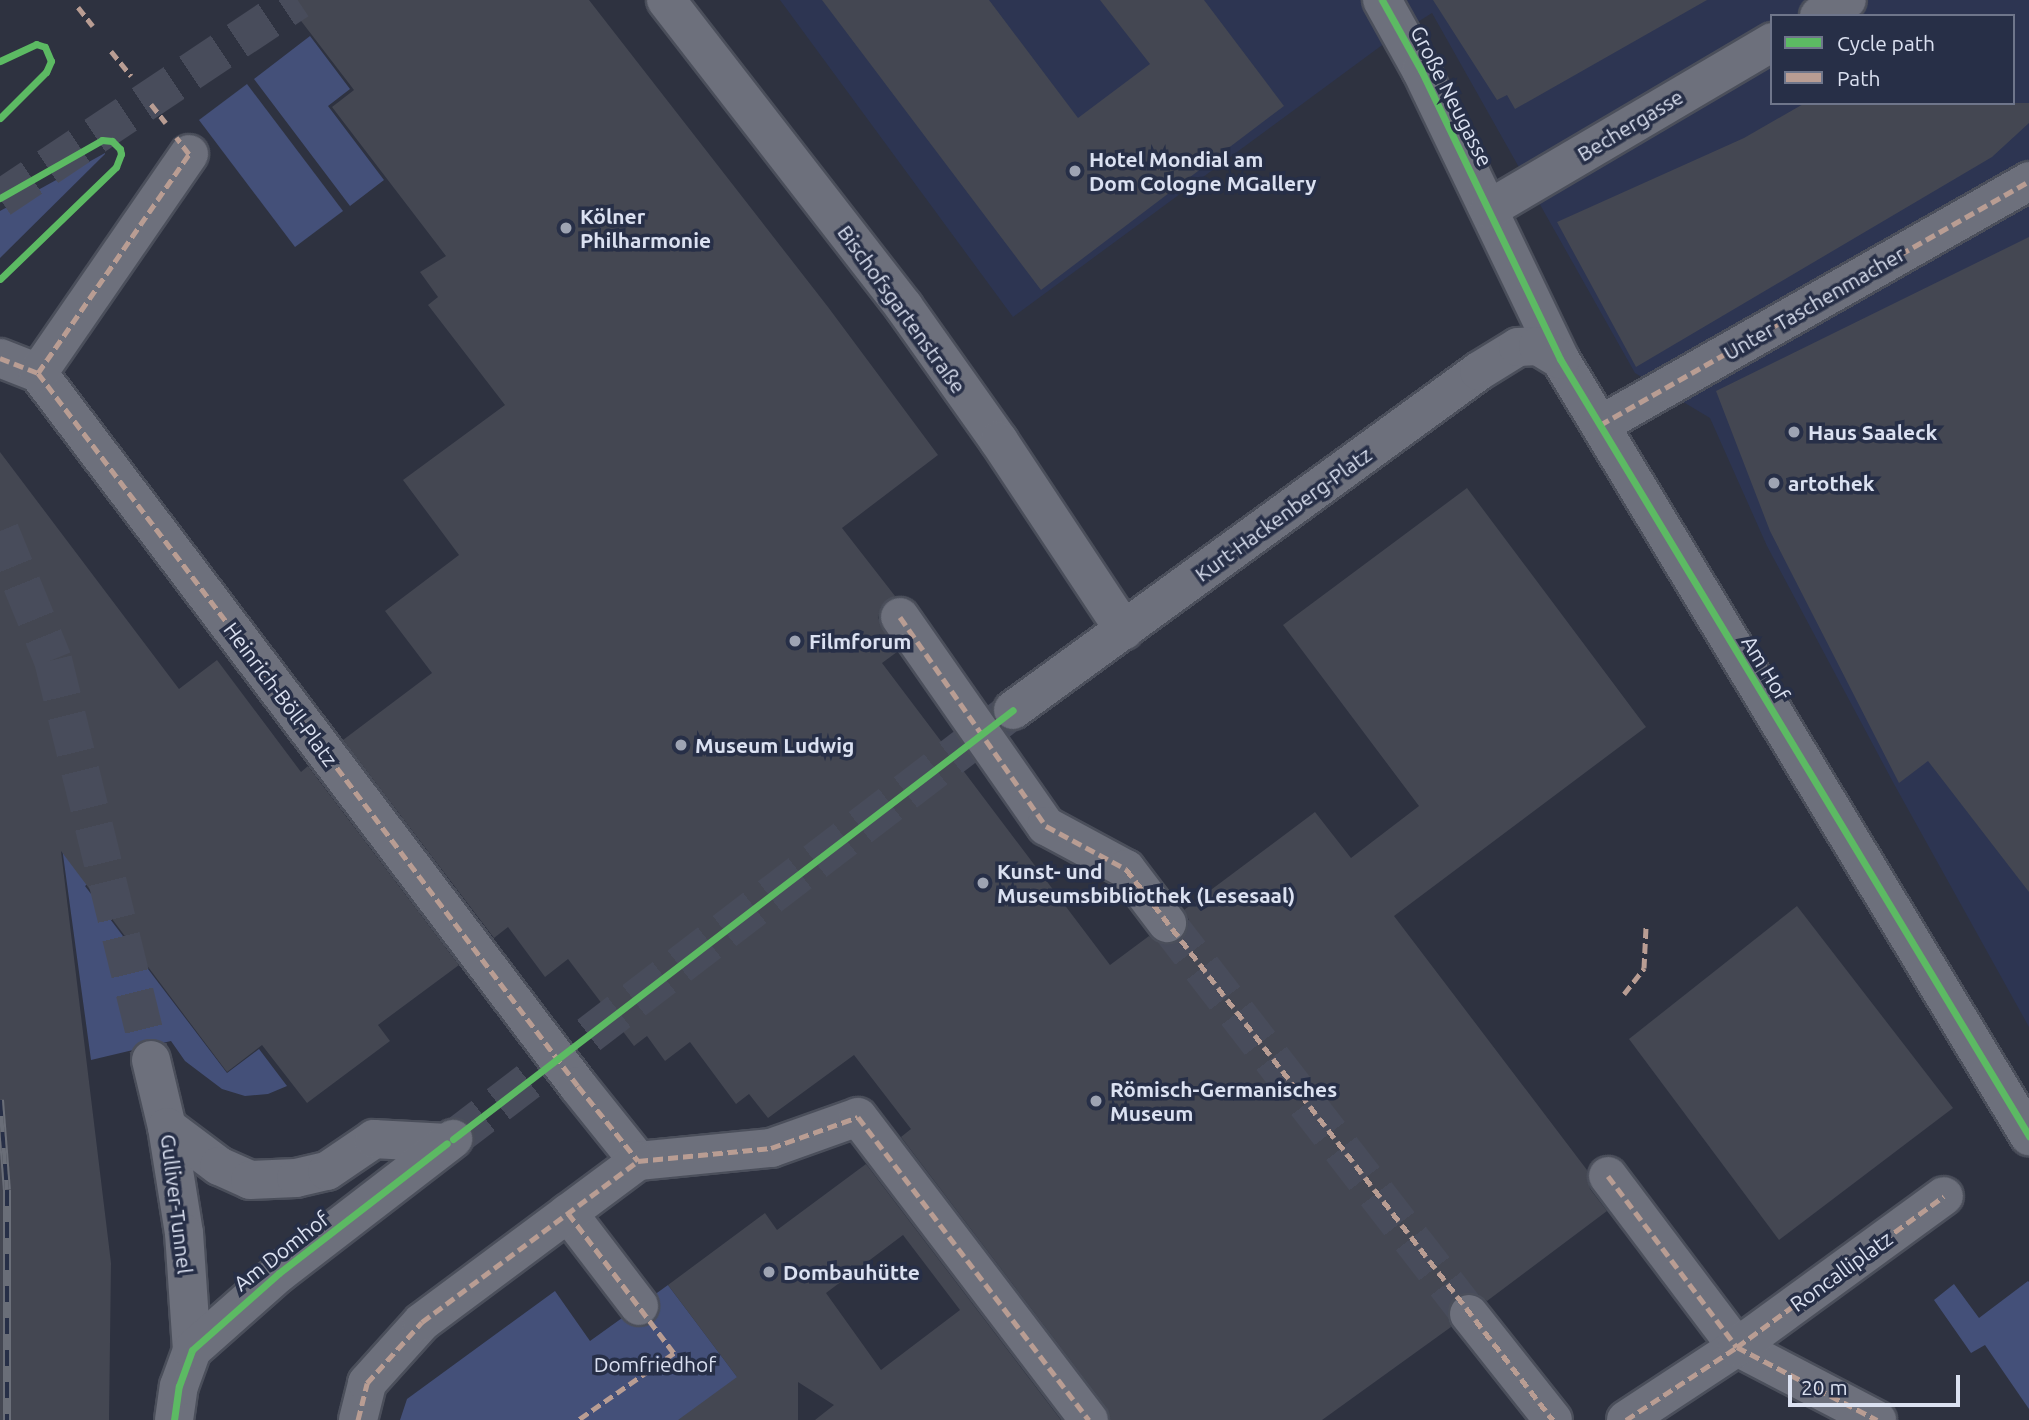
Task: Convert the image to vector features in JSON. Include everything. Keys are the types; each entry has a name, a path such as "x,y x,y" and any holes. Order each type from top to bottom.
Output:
{"street":[{"name":"Bischofsgartenstraße","path":"666,0 904,307 999,441 1124,629"},
{"name":"Große Neugasse","path":"1382,0 1489,209"},
{"path":"1822,14 1847,0"},
{"name":"Bechergasse","path":"1489,209 1770,43"},
{"path":"0,358 38,373 189,153"},
{"name":"Unter Taschenmacher","path":"1600,425 2029,181"},
{"name":"Am Hof","path":"1489,209 1560,359 2029,1136"},
{"name":"Kurt-Hackenberg-Platz","path":"1013,710 1479,371 1518,347 1538,346 1560,359"},
{"name":"Heinrich-Böll-Platz","path":"38,373 524,1016 638,1161"},
{"path":"900,617 1046,826 1126,869 1167,923"},
{"name":"Gulliver-Tunnel","path":"151,1060 167,1127 184,1233 192,1350"},
{"path":"358,1420 367,1383 422,1322 638,1161 771,1148 858,1117 1089,1420"},
{"name":"Am Domhof","path":"167,1127 219,1166 250,1180 296,1178 327,1171 374,1139 450,1141 279,1273 192,1350 179,1386 174,1420"},
{"path":"1608,1177 1738,1347 1877,1420"},
{"name":"Roncalliplatz","path":"1626,1420 1738,1347 1944,1196"},
{"path":"568,1213 639,1306"},
{"path":"1469,1314 1553,1420"}],"shaded area":[{"path":"780,0 2029,0 2029,1027 1894,784 1767,546 1710,418 1635,373 1432,13 1389,40 1013,317"}],"green space":[{"path":"310,36 350,89 328,106 384,180 350,206 254,79"},
{"path":"247,84 343,211 295,247 199,120"},
{"path":"105,154 0,258 0,211"},
{"path":"0,617 123,857 85,886 227,1073 259,1049 287,1086 268,1094 245,1096 222,1089 185,1061 171,1041 91,1060 49,752"},
{"path":"2028,1281 2029,1409 1985,1345 1971,1353 1934,1300 1954,1284 1979,1318"},
{"name":"Domfriedhof","path":"668,1285 741,1382 684,1420 400,1420 407,1399 555,1291 590,1341"}],"building":[{"path":"285,0 589,0 828,307 938,455 842,528 895,596 881,607 878,618 897,652 882,663 1110,965 1149,936 1159,943 1169,945 1180,941 1187,931 1189,920 1184,910 1315,812 1351,858 1419,806 1283,625 1467,488 1646,727 1394,916 1587,1170 1590,1189 1607,1211 1487,1301 1476,1293 1466,1292 1456,1297 1448,1307 1451,1327 1322,1420 1110,1420 1106,1407 901,1137 911,1129 854,1055 768,1118 749,1094 736,1104 690,1042 665,1061 647,1036 634,1046 568,959 545,977 508,927 494,938 343,740 432,673 385,611 459,555 403,480 505,405 428,305 438,297 420,272 446,256 332,107 354,90"},
{"name":"Hotel Mondial am Dom Cologne MGallery","path":"822,0 989,0 1078,118 1150,64 1100,0 1204,0 1284,106 1041,290"},
{"path":"1433,0 1707,0 1515,109 1507,95 1497,100"},
{"path":"2029,103 2029,123 1992,157 1636,367 1557,222 1744,138 1802,105"},
{"path":"2029,237 2029,892 1928,761 1899,783 1770,531 1716,391"},
{"path":"0,452 179,689 217,660 301,772 308,766 459,965 378,1025 390,1041 307,1103 262,1045 227,1072 61,851 111,1263 109,1420 0,1420"},
{"path":"1797,906 1953,1108 1779,1240 1629,1039"},
{"name":"Dombauhütte","path":"866,1164 1061,1420 815,1420 834,1405 798,1382 798,1420 678,1420 737,1377 668,1285 765,1213 777,1230","holes":["903,1235 960,1310 881,1370 826,1293"]}],"tunnel":[{"path":"0,199 298,0"},
{"path":"0,531 53,660 151,1060"},
{"path":"453,1139 1013,710"},
{"path":"1167,923 1469,1314"}],"railway":[{"path":"0,1100 7,1190 7,1420"}],"marked path":[{"path":"78,7 93,26"},
{"path":"111,51 131,76"},
{"path":"151,104 166,123"},
{"path":"38,373 189,154 176,137"},
{"path":"1600,425 2029,181"},
{"path":"0,358 38,373 578,1086 638,1161 771,1148 858,1117 1089,1420"},
{"path":"900,617 1046,826 1126,869 1553,1420"},
{"path":"1624,994 1644,968 1646,927"},
{"path":"358,1420 367,1383 422,1322 638,1161"},
{"path":"1608,1176 1737,1347 1877,1420"},
{"path":"1626,1420 1737,1347 1944,1196"},
{"path":"568,1213 674,1353 578,1420"}],"cycle path":[{"path":"1382,0 1421,70 1560,359 2029,1136"},
{"path":"0,61 36,44 45,47 51,61 46,72 0,118"},
{"path":"0,198 102,140 112,141 120,149 116,167 0,279"},
{"path":"453,1139 1013,710"},
{"path":"174,1420 179,1386 192,1350 279,1273 447,1143"}],"place":[{"name":"Hotel Mondial am Dom Cologne MGallery","path":"1075,171"},
{"name":"Kölner Philharmonie","path":"566,228"},
{"name":"Haus Saaleck","path":"1794,432"},
{"name":"artothek","path":"1774,483"},
{"name":"Filmforum","path":"795,641"},
{"name":"Museum Ludwig","path":"681,745"},
{"name":"Kunst- und Museumsbibliothek (Lesesaal)","path":"983,883"},
{"name":"Römisch-Germanisches Museum","path":"1096,1101"},
{"name":"Dombauhütte","path":"769,1272"}]}
